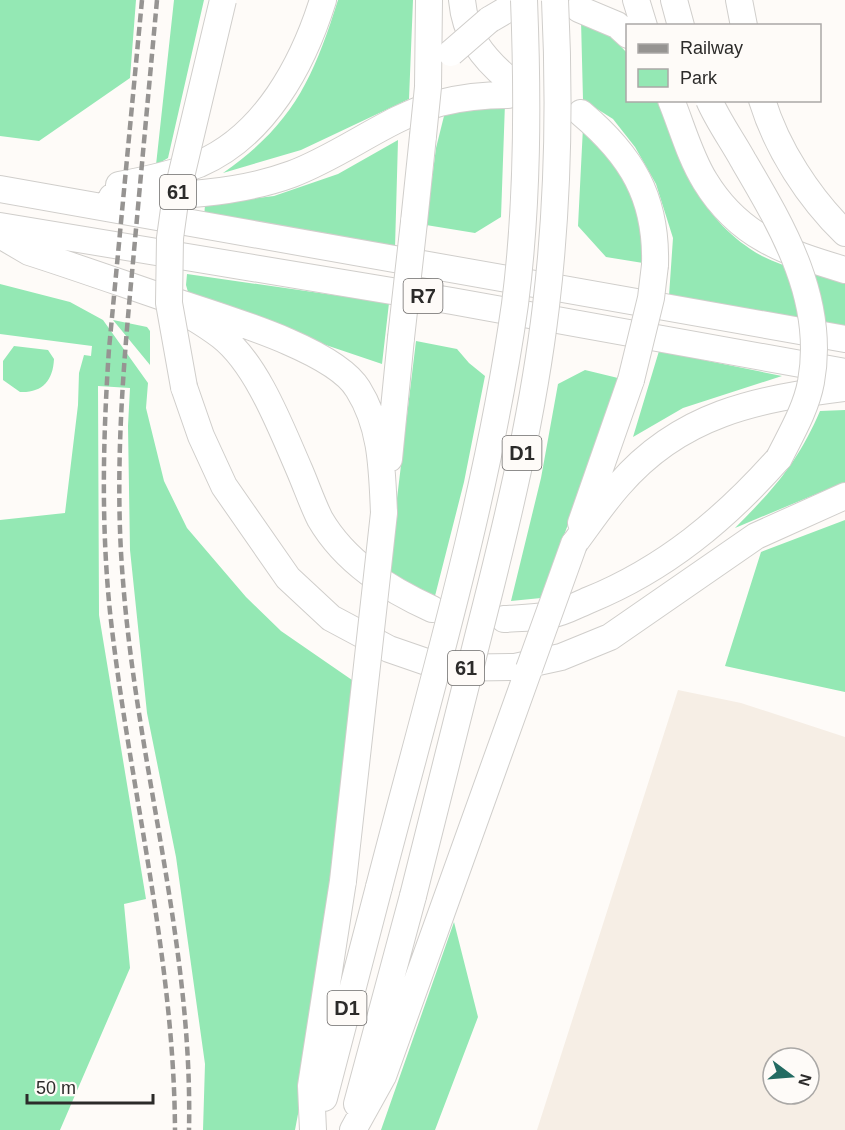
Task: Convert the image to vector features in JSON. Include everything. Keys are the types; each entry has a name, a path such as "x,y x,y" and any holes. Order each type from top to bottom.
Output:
{"highway":[{"name":"61","path":"223,0 175,202 170,238 169,303 184,387 201,436 224,486 288,578 332,618 389,649 444,668 515,667 561,657 610,637 756,536 845,496"},
{"path":"57,199 166,175 200,163 225,150 249,130 291,77 309,41 323,0"},
{"path":"314,1130 311,1086 343,881 428,87 429,0"},
{"path":"57,199 169,196 259,186 334,156 406,117 438,103 508,87 472,40 462,0"},
{"name":"D1","path":"351,1130 506,527 534,387 546,307 554,229 558,139 555,0"},
{"path":"636,0 643,24"},
{"path":"674,0 680,24"},
{"path":"579,9 617,25 626,34"},
{"path":"428,87 452,53 506,10"},
{"name":"D1","path":"314,1130 474,521 503,384 515,301 527,136 506,10"},
{"path":"672,102 704,180 726,209 747,230 773,246 845,270"},
{"path":"504,619 552,615 615,590 670,559 745,497 778,458 801,413 811,383 814,351 812,313 805,283 791,246 710,102"},
{"path":"763,102 776,135 795,169 817,201 845,233"},
{"path":"351,1130 383,1076 631,380 649,309 654,265 650,214 631,165 616,144 581,113"},
{"name":"R7","path":"0,189 845,339"},
{"name":"R7","path":"0,226 452,301 845,372"},
{"path":"0,235 28,252 241,323 306,350 331,364 358,388 377,433 384,513"},
{"path":"163,298 223,337 252,371 292,453 320,519 341,547 364,569 400,594 432,609"},
{"path":"574,543 619,485 670,438 733,408 766,399 845,388"}],"shaded area":[{"path":"678,690 741,703 845,737 845,1130 537,1130"}],"green space":[{"path":"0,0 136,0 130,78 39,141 0,136"},
{"path":"174,0 204,0 168,158 156,165"},
{"path":"338,0 413,0 409,99 301,150 223,173 247,155 284,118 309,77"},
{"path":"581,20 609,34 626,52 626,102 658,102 675,147 695,189 723,226 762,256 792,268 845,283 845,326 669,296 673,238 656,184 635,147 613,119 583,100"},
{"path":"505,103 501,217 475,233 426,225 436,148 445,112"},
{"path":"583,127 610,154 625,175 638,212 643,263 606,257 578,226"},
{"path":"398,140 395,248 204,218 205,205 274,196 338,174"},
{"path":"187,274 389,303 382,364 190,299 186,285"},
{"path":"0,284 70,302 103,320 148,383 146,408 164,481 187,528 246,597 281,631 352,680 322,987 295,1130 203,1130 205,1064 176,857 147,713 130,550 128,426 130,388 98,386 99,615 146,899 124,904 130,968 60,1130 0,1130 0,520 65,513 78,405 79,373 84,355 91,356 92,346 0,334"},
{"path":"113,320 147,327 150,331 150,365"},
{"path":"416,341 457,349 485,376 464,482 435,596 388,573"},
{"path":"14,346 48,350 54,359 49,379 40,388 20,392 3,380 3,361"},
{"path":"659,351 782,376 683,408 633,437"},
{"path":"585,370 618,378 600,437 541,598 511,601 541,478 558,384"},
{"path":"845,410 845,482 735,528 784,474 803,445 820,411"},
{"path":"845,520 845,692 725,666 761,552"},
{"path":"454,922 478,1017 435,1130 381,1130"}],"railway":[{"path":"142,0 109,349 105,415 104,513 107,579 118,677 159,935 167,1000 173,1065 175,1130"},
{"path":"157,0 123,381 120,541 130,650 174,923 188,1061 189,1130"}]}
